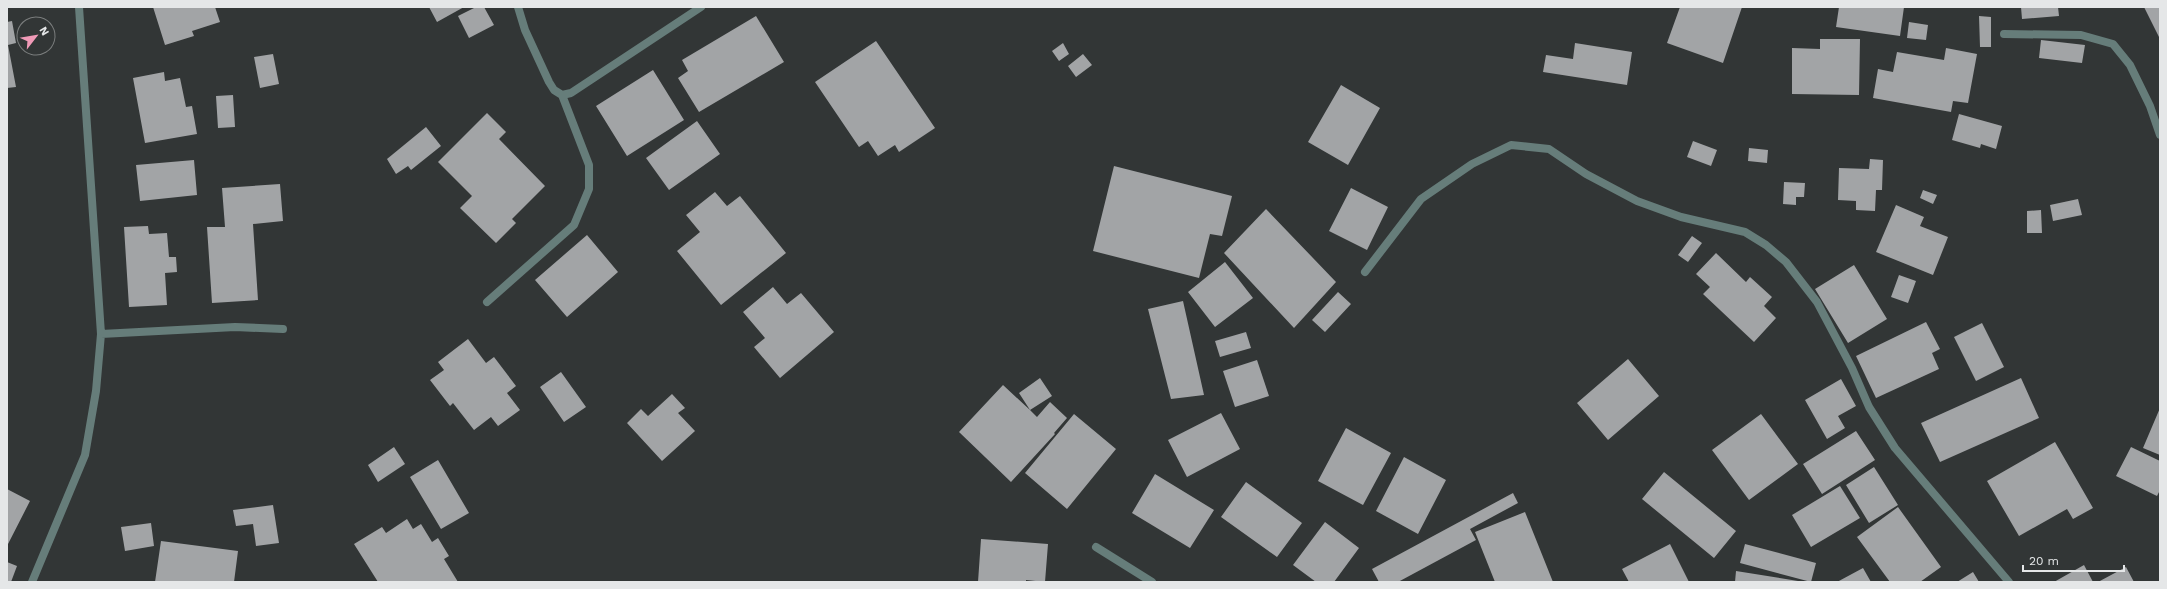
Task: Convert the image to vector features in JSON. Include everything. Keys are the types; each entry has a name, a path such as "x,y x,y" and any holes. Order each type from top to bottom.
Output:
{"street":[{"path":"32,582 85,455 96,391 100,334 79,7"},
{"path":"487,302 574,225 589,189 589,165 562,95 554,90 549,82 525,30 518,7"},
{"path":"562,95 571,93 701,7"},
{"path":"2004,34 2081,35 2113,44 2130,65 2150,106 2160,135"},
{"path":"1365,272 1421,200 1472,164 1511,145 1549,148 1586,174 1637,201 1681,217 1744,232 1766,245 1786,262 1817,302 1852,368 1869,407 1895,448 2009,582"},
{"path":"100,334 235,327 283,329"},
{"path":"1096,547 1152,582"}],"building":[{"path":"153,7 215,7 220,22 192,31 194,36 165,45"},
{"path":"429,7 464,7 437,22"},
{"path":"476,7 484,7 494,25 469,38 458,16"},
{"path":"1680,7 1742,7 1723,63 1667,43"},
{"path":"1839,7 1904,7 1900,36 1836,27"},
{"path":"2021,7 2058,7 2059,16 2022,19"},
{"path":"2144,7 2160,7 2160,39"},
{"path":"756,16 784,62 699,112 678,78 688,71 682,60"},
{"path":"1979,16 1991,17 1991,47 1980,47"},
{"path":"12,21 16,43 8,45 16,87 7,88 7,22"},
{"path":"1909,22 1928,25 1926,40 1907,38"},
{"path":"1820,39 1860,39 1859,95 1792,94 1792,48 1820,49"},
{"path":"2041,40 2085,45 2082,63 2039,58"},
{"path":"876,41 935,128 899,152 895,145 878,156 868,141 859,147 815,82"},
{"path":"1063,43 1069,54 1059,61 1052,51"},
{"path":"1575,43 1632,52 1627,85 1543,72 1546,55 1573,59"},
{"path":"1946,48 1977,54 1968,103 1953,101 1951,112 1873,98 1878,69 1893,72 1897,52 1944,60"},
{"path":"273,54 279,84 260,88 254,57"},
{"path":"1083,54 1092,65 1076,77 1068,66"},
{"path":"653,70 684,120 627,156 596,106"},
{"path":"164,72 165,81 180,78 186,107 192,106 197,134 145,143 133,78"},
{"path":"1341,85 1380,108 1348,165 1308,142"},
{"path":"233,95 235,127 218,128 216,96"},
{"path":"487,113 506,132 499,139 545,186 512,219 516,223 496,243 460,208 472,196 438,162"},
{"path":"1959,114 2002,126 1996,149 1981,144 1980,148 1952,140"},
{"path":"697,121 720,154 669,190 646,158"},
{"path":"426,127 441,146 411,170 408,166 396,174 387,159"},
{"path":"1693,141 1717,150 1711,166 1687,157"},
{"path":"1749,148 1768,150 1767,163 1748,161"},
{"path":"1870,159 1883,160 1882,190 1876,190 1875,211 1856,210 1856,201 1838,200 1839,168 1869,169"},
{"path":"194,160 197,195 140,201 136,165"},
{"path":"1114,166 1232,196 1222,236 1210,234 1199,278 1093,251"},
{"path":"1784,182 1805,183 1804,197 1796,197 1796,205 1783,204"},
{"path":"280,184 283,221 253,224 258,300 212,303 207,227 225,227 222,188"},
{"path":"1351,188 1388,207 1367,250 1329,231"},
{"path":"1923,190 1937,195 1933,204 1920,198"},
{"path":"715,192 727,206 740,196 786,253 721,305 677,251 700,232 686,215"},
{"path":"2078,199 2082,215 2053,221 2050,205"},
{"path":"1896,205 1924,217 1920,226 1948,237 1933,275 1876,252"},
{"path":"1266,209 1336,282 1294,328 1224,253"},
{"path":"2041,210 2042,233 2027,233 2027,211"},
{"path":"148,226 149,234 167,233 169,257 176,257 177,272 165,273 167,305 129,307 124,227"},
{"path":"587,235 618,272 567,317 535,280"},
{"path":"1692,236 1702,243 1688,262 1678,255"},
{"path":"1716,253 1746,282 1750,277 1772,297 1764,306 1776,318 1754,342 1703,294 1710,287 1696,274"},
{"path":"1225,262 1253,298 1215,327 1188,292"},
{"path":"1854,265 1887,319 1848,343 1815,289"},
{"path":"1899,275 1916,281 1908,303 1891,297"},
{"path":"773,287 787,304 801,293 834,332 780,378 754,347 765,338 743,312"},
{"path":"1338,292 1351,304 1325,332 1312,320"},
{"path":"1183,301 1204,395 1171,399 1148,309"},
{"path":"1926,322 1940,349 1932,353 1939,369 1876,398 1856,356"},
{"path":"1982,323 2004,367 1976,381 1954,337"},
{"path":"1246,332 1251,348 1220,357 1215,341"},
{"path":"468,339 486,363 494,357 516,386 507,393 520,410 498,426 491,417 474,430 453,403 450,406 430,380 444,370 438,362"},
{"path":"1628,359 1659,396 1608,440 1577,403"},
{"path":"1257,360 1269,396 1235,407 1223,371"},
{"path":"561,372 586,407 564,422 540,387"},
{"path":"1040,378 1052,396 1030,410 1019,393"},
{"path":"2021,378 2039,418 1940,462 1921,423"},
{"path":"1841,379 1856,406 1838,416 1845,428 1827,439 1805,400"},
{"path":"1003,385 1037,417 1050,402 1067,418 1054,433 1055,434 1011,482 959,432"},
{"path":"672,394 685,408 678,413 695,431 662,461 627,423 641,409 648,416"},
{"path":"2160,408 2160,455 2143,448"},
{"path":"1221,413 1240,449 1187,477 1168,440"},
{"path":"1074,414 1116,449 1067,509 1025,473"},
{"path":"1761,414 1798,464 1749,500 1712,450"},
{"path":"1346,428 1391,453 1363,505 1318,481"},
{"path":"1856,431 1875,460 1822,494 1803,464"},
{"path":"2055,442 2093,508 2073,519 2067,509 2019,536 1987,481"},
{"path":"394,447 405,464 378,482 368,465"},
{"path":"2131,447 2160,461 2160,490 2157,496 2116,476"},
{"path":"1404,457 1446,480 1418,534 1376,511"},
{"path":"438,460 469,513 441,529 410,477"},
{"path":"1874,467 1898,505 1869,523 1846,485"},
{"path":"1664,472 1736,531 1714,558 1642,499"},
{"path":"1155,474 1214,510 1190,548 1132,513"},
{"path":"1246,482 1302,523 1277,557 1221,517"},
{"path":"1840,486 1860,518 1811,547 1792,515"},
{"path":"7,489 30,501 7,546"},
{"path":"1513,493 1518,503 1470,529 1476,540 1398,582 1379,582 1372,569"},
{"path":"273,505 279,543 256,546 253,524 236,526 233,510"},
{"path":"1898,507 1941,567 1920,582 1890,582 1857,537"},
{"path":"1525,512 1553,582 1495,582 1475,532"},
{"path":"407,519 413,529 421,524 432,542 438,538 449,556 444,559 458,582 378,582 354,544 382,527 386,533"},
{"path":"1325,522 1359,548 1334,582 1316,582 1293,565"},
{"path":"151,523 154,546 125,551 121,527"},
{"path":"981,539 1048,544 1045,582 1026,580 1026,582 978,582"},
{"path":"161,541 238,551 234,582 155,582"},
{"path":"1670,544 1689,582 1629,582 1622,569"},
{"path":"1745,544 1816,563 1811,582 1740,563"},
{"path":"7,562 17,566 11,582 7,582"},
{"path":"2084,565 2093,582 2054,582"},
{"path":"2126,567 2134,582 2098,582"},
{"path":"1863,568 1871,582 1837,582"},
{"path":"1736,571 1798,581 1798,582 1735,582"},
{"path":"1973,572 1979,582 1957,582"}]}
